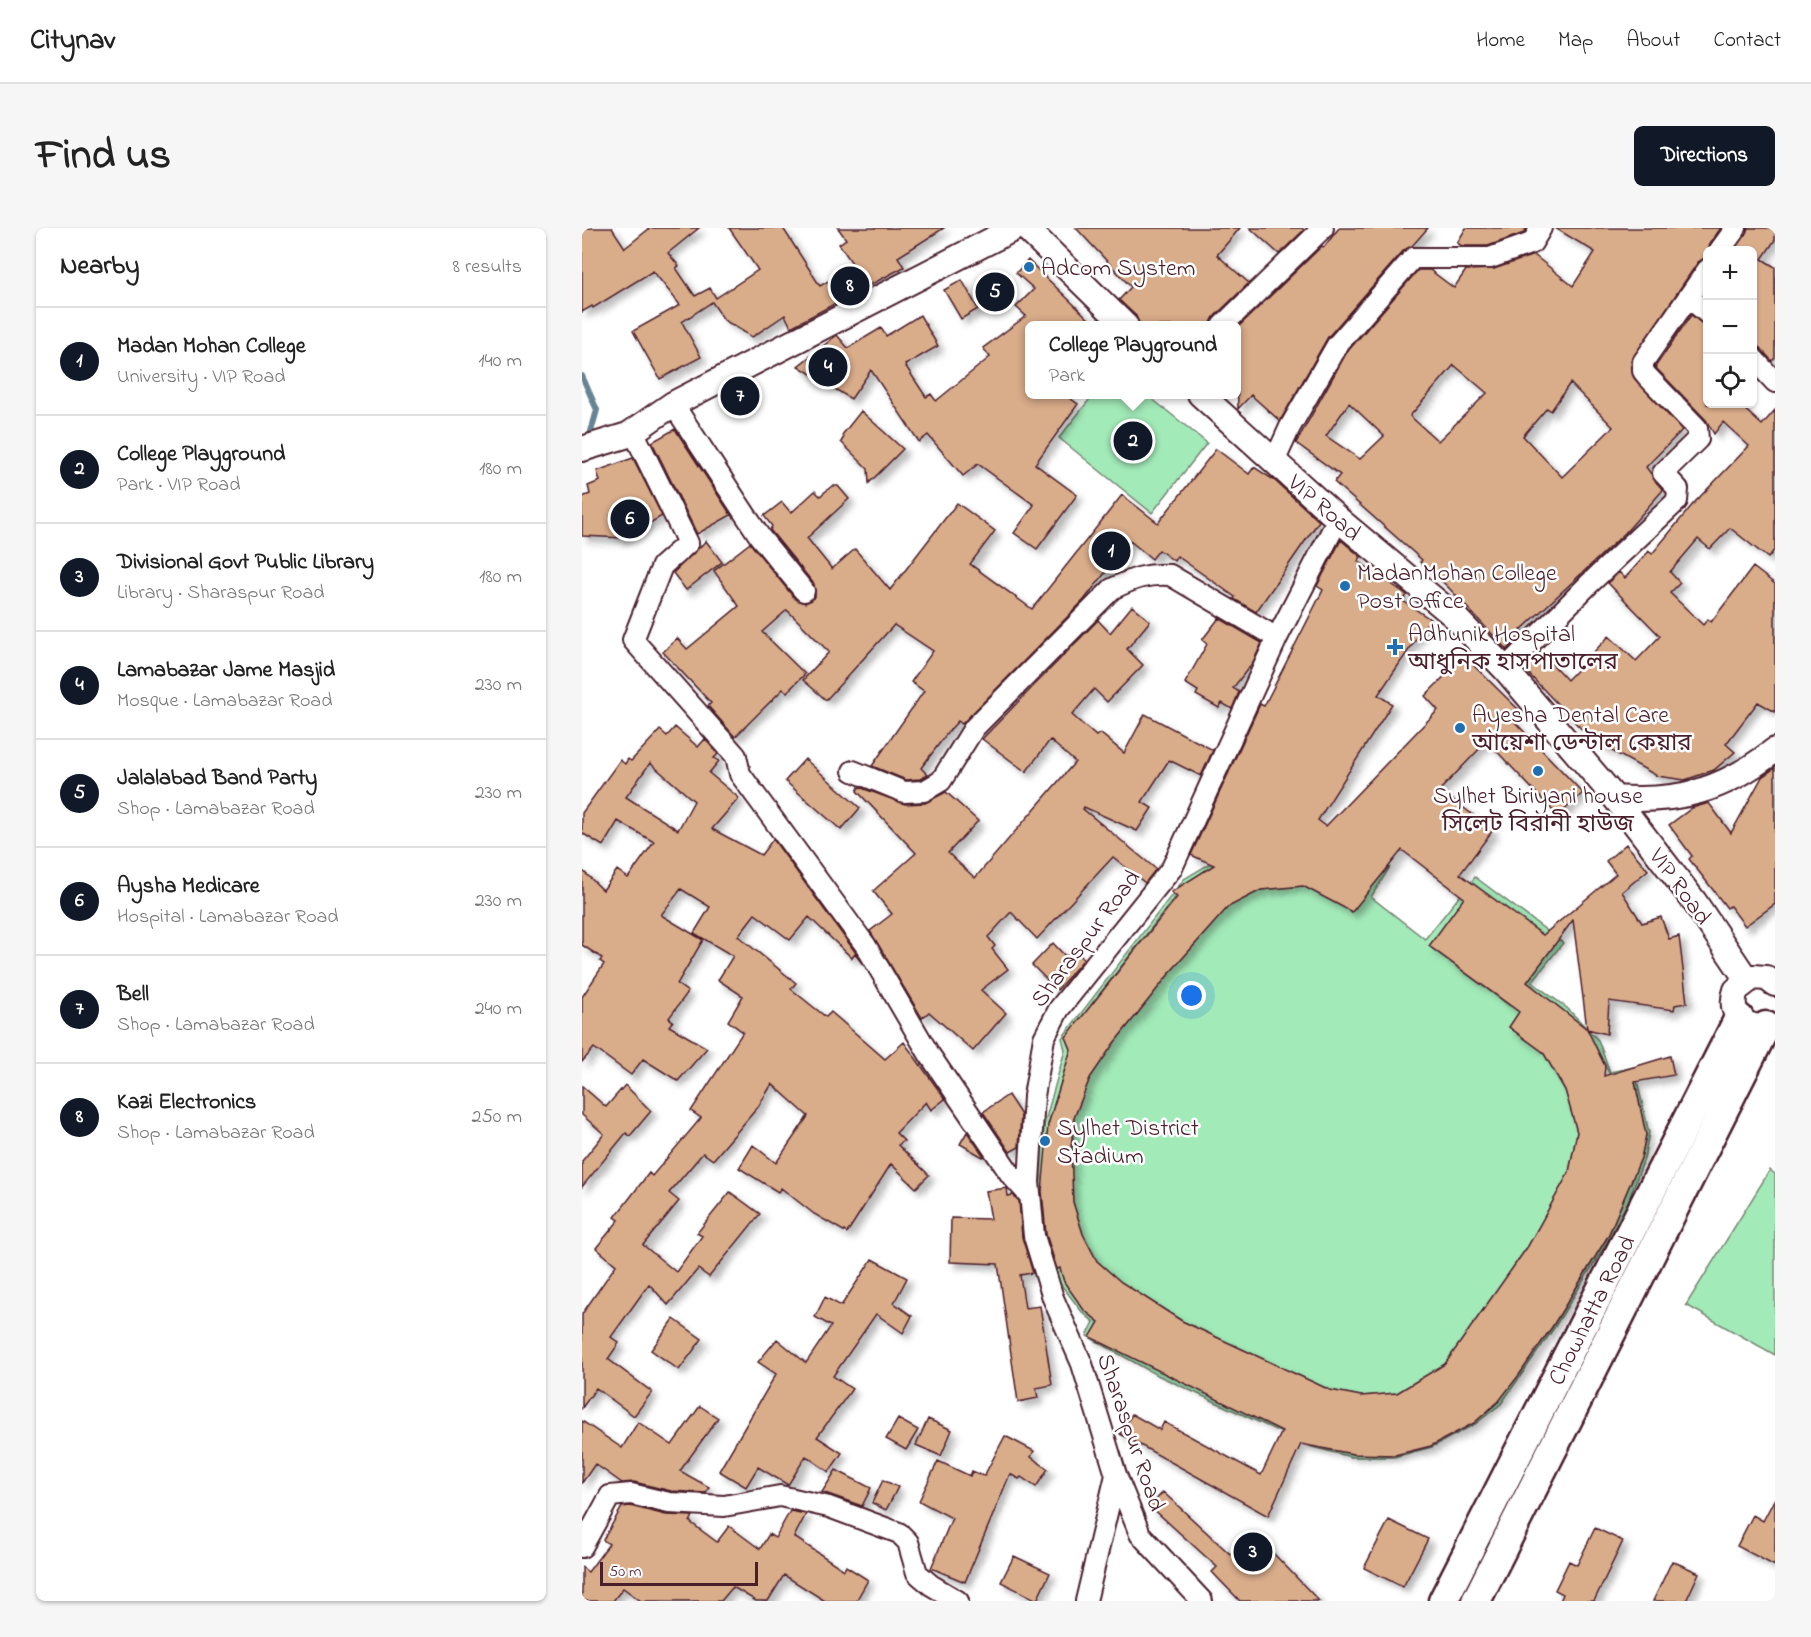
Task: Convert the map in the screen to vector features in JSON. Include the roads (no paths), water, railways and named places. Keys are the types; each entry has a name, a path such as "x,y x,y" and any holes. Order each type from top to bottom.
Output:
{"main road":[{"name":"Chowhatta Road","path":"1443,1601 1595,1302 1760,1021"},
{"name":"Chowhatta Road","path":"1476,1601 1622,1316 1760,1021"},
{"path":"1595,1302 1622,1316"}],"street":[{"path":"582,449 631,433 673,404 1015,228"},
{"path":"1026,228 1121,321"},
{"path":"1226,321 1323,228"},
{"path":"1274,462 1290,427 1338,345 1413,258 1490,258 1533,243 1541,228"},
{"path":"1723,246 1736,228"},
{"path":"1505,669 1588,584 1677,501 1678,489 1663,473 1698,439 1697,428 1647,376 1643,368 1644,362 1703,275"},
{"path":"1688,297 1703,310"},
{"path":"1757,362 1775,382"},
{"name":"VIP Road","path":"1205,399 1338,519 1453,615 1505,669 1615,798 1694,902 1747,980"},
{"path":"673,404 760,537 804,591"},
{"path":"631,433 688,543 662,566 633,640 736,756 740,774 866,946 929,1054 1011,1175 1030,1196"},
{"name":"Sharaspur Road","path":"1202,1601 1140,1534 1116,1475 1082,1364 1053,1298 1034,1236 1030,1196 1034,1096 1044,1038 1059,1009 1172,868 1277,638 1338,519"},
{"path":"853,771 904,792 924,790 941,781 974,728 1112,589 1132,579 1155,574 1170,575 1277,638"},
{"path":"1615,798 1648,801 1715,788 1748,771 1775,750"},
{"path":"1760,1021 1735,1012 1733,997 1740,984 1747,980 1760,977 1775,984"},
{"path":"1086,1601 1116,1475"},
{"path":"582,1547 610,1496 631,1494 669,1503 724,1506 780,1496 829,1507 899,1533 908,1542 917,1573 931,1585 958,1601"}],"waterway":[{"path":"582,376 597,410 588,442"}],"place":[{"name":"Adcom System","path":"1029,267"},
{"name":"Kazi Electronics","path":"850,286"},
{"name":"Jalalabad Band Party","path":"995,292"},
{"name":"Lamabazar Jame Masjid","path":"828,367"},
{"name":"Bell","path":"740,396"},
{"name":"College Playground","path":"1133,441"},
{"name":"Aysha Medicare","path":"630,519"},
{"name":"Madan Mohan College","path":"1111,551"},
{"name":"MadanMohan College Post Office","path":"1345,586"},
{"name":"Adhunik Hospital আধুনিক হাসপাতালের","path":"1395,647"},
{"name":"Ayesha Dental Care আয়েশা ডেন্টাল কেয়ার","path":"1460,728"},
{"name":"Sylhet Biriyani house সিলেট বিরানী হাউজ","path":"1538,771"},
{"name":"Sylhet District Stadium","path":"1045,1141"},
{"name":"Divisional Govt Public Library","path":"1253,1552"}]}
